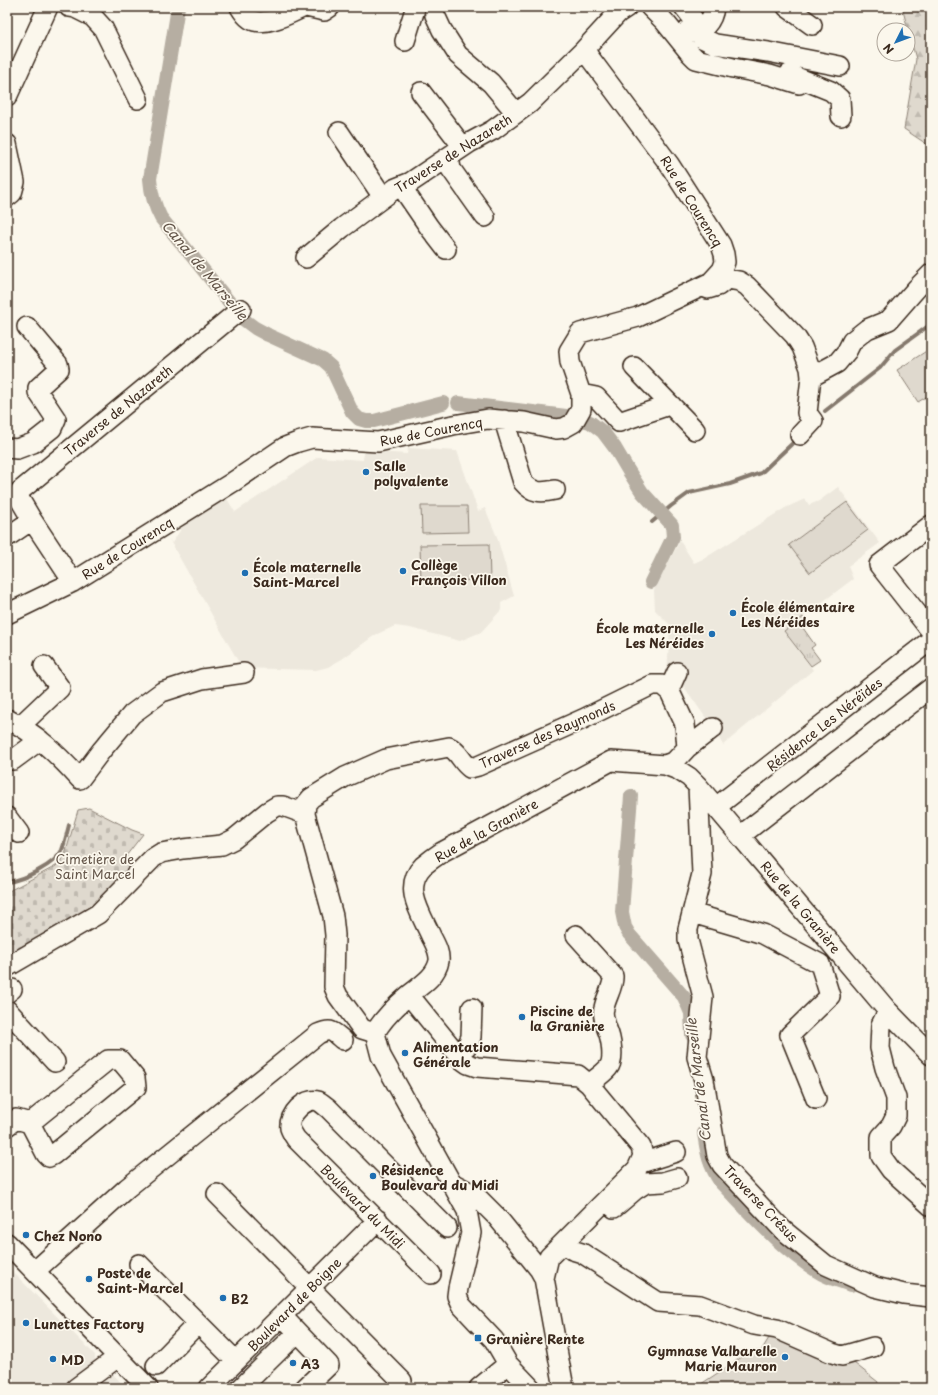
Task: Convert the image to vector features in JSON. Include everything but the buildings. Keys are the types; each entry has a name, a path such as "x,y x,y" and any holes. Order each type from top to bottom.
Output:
{"street":[{"path":"7,97 48,7"},
{"path":"69,7 75,8 93,17 104,28 138,99"},
{"path":"240,7 251,20 261,21 271,21 305,7 324,11 330,7"},
{"path":"405,40 415,9 414,7"},
{"path":"434,7 434,15 458,55 491,83 516,113"},
{"name":"Traverse de Nazareth","path":"306,258 342,228 396,188 411,182 456,152 493,130 530,103 584,50 618,13 627,7"},
{"path":"650,7 665,22 690,53 699,59 733,68 770,75 799,84"},
{"path":"684,7 694,20 702,38 715,44 768,52 840,66"},
{"path":"665,22 671,21 692,32 699,31 710,22 714,7"},
{"path":"787,7 812,25"},
{"name":"Rue de Courencq","path":"7,614 73,582 233,482 285,447 298,442 312,438 378,442 488,419 524,422 556,429 564,428 578,409 569,351 580,333 638,317 711,282 718,276 725,262 721,245 669,164 584,50"},
{"path":"699,59 725,58 769,66 831,91 840,98 841,116"},
{"path":"421,92 456,152 451,169 485,216"},
{"path":"339,132 383,197"},
{"path":"7,144 15,182 12,193 7,197"},
{"path":"401,186 428,227 446,249"},
{"path":"811,377 837,363 847,351 852,341 867,329 889,320 916,288 931,274"},
{"path":"702,286 706,289 711,289 727,279 739,281 747,286 802,347 810,368 811,377 807,413 813,421 800,435"},
{"name":"Traverse de Nazareth","path":"73,582 19,498 20,491 237,312"},
{"path":"7,448 17,450 32,443 52,428 56,419 38,392 38,388 59,369 58,364 27,327"},
{"path":"634,367 695,430"},
{"path":"578,409 596,397 619,422 669,405 672,406"},
{"path":"504,420 523,482 529,489 543,493 555,490"},
{"path":"7,538 32,520"},
{"path":"931,525 879,565 931,631"},
{"name":"Résidence Les Néréïdes","path":"716,807 931,640"},
{"path":"44,666 60,688 14,722 40,740 58,755 80,779 132,714 162,692 202,679 244,673"},
{"path":"677,672 661,688 685,724 687,748"},
{"name":"Traverse des Raymonds","path":"305,814 306,804 311,798 345,777 386,759 449,747 455,749 464,764 470,768 478,766 583,719 661,688"},
{"path":"740,836 931,688"},
{"path":"665,765 675,761 687,748 713,728"},
{"path":"13,760 40,740"},
{"name":"Rue de la Granière","path":"375,1033 384,1018 436,971 439,955 416,902 413,891 414,880 424,866 442,852 611,761 665,765 678,770 689,777 888,1011 931,1055"},
{"name":"Traverse Crésus","path":"698,786 702,874 688,929 688,940 703,997 697,1057 704,1080 717,1156 722,1164 783,1230 826,1265 875,1287 904,1294 931,1297"},
{"path":"7,967 98,914 153,858 161,853 222,845 234,839 272,808 277,806 283,806 305,814 333,916 336,935 334,987 338,996 362,1028 375,1033 381,1056 467,1211 471,1234 458,1288 457,1296 461,1305 494,1340 508,1364 531,1388"},
{"path":"7,817 19,833"},
{"path":"692,913 763,934 820,964 830,996 790,1035 816,1099"},
{"path":"576,935 613,976 614,982 608,992 603,1009 605,1023 612,1041 611,1062 609,1067 589,1084"},
{"path":"409,995 457,1054 468,1064 477,1067 578,1076 589,1084 641,1147 643,1156 641,1163 549,1257 544,1278"},
{"path":"457,1054 467,1046 471,1037 472,1008"},
{"path":"7,1010 55,1062"},
{"path":"888,1011 881,1025 880,1048 885,1068 896,1098 896,1116 891,1126 881,1137 881,1156 891,1170 931,1206"},
{"path":"35,1271 127,1188 318,1034 327,1030 332,1031 343,1040"},
{"path":"7,1126 16,1119 30,1123 49,1157 136,1087 136,1078 120,1060 108,1060 30,1123"},
{"name":"Boulevard du Midi","path":"431,1274 296,1139 290,1128 292,1116 298,1108 306,1102 317,1101 328,1108 447,1228"},
{"path":"641,1163 676,1152"},
{"path":"544,1278 578,1246 602,1218 636,1190 646,1183 663,1182 677,1178"},
{"path":"450,1182 475,1195 497,1217 534,1261 544,1278 564,1388"},
{"path":"217,1194 402,1380 402,1388"},
{"name":"Boulevard de Boigne","path":"209,1388 378,1220"},
{"path":"7,1243 148,1388"},
{"path":"572,1250 582,1253 658,1302 700,1305 754,1325 777,1329 842,1356 873,1347"},
{"path":"139,1264 236,1361"},
{"path":"282,1316 297,1333 332,1362 305,1388"},
{"path":"156,1366 198,1323"},
{"path":"241,1388 297,1333"},
{"path":"85,1386 118,1357"},
{"path":"479,1388 508,1364"}],"shaded area":[{"name":"Collège François Villon","path":"408,448 457,451 478,511 485,508 497,537 514,596 501,603 501,610 481,632 460,641 410,628 395,626 375,635 342,659 328,667 316,670 242,668 169,539 172,543 187,520 224,494 235,512 318,457 363,460 364,451 407,454"},
{"name":"École élémentaire Les Néréides","path":"838,487 880,543 848,566 853,579 784,631 813,670 723,745 682,684 667,673 670,625 655,610 654,590 680,541 694,563 705,558 785,508 805,499 809,505 819,501"},
{"path":"7,1266 95,1355 95,1362 91,1367 104,1379 113,1374 126,1388 7,1388"}],"green space":[{"path":"902,7 931,7 931,147 904,129 916,62 916,22 906,22"},
{"path":"931,348 931,394 918,402 897,370"},
{"path":"847,502 868,530 810,573 789,545"},
{"path":"421,506 467,506 468,532 422,533"},
{"path":"489,544 490,580 421,581 420,545"},
{"path":"803,617 808,624 803,628 815,645 811,648 820,660 811,666 784,631"},
{"name":"Cimetière de Saint Marcel","path":"89,808 143,834 126,856 138,867 98,908 7,963 7,892 56,866 65,855 78,810"},
{"name":"Gymnase Valbarelle Marie Mauron","path":"772,1333 839,1363 854,1363 878,1382 877,1388 695,1388 751,1351 761,1351"}],"waterway":[{"name":"Canal de Marseille","path":"178,7 150,179 153,199 161,218 243,319 268,335 323,360 331,367 352,412 359,419 374,421 443,403"},
{"path":"825,411 880,368 895,350 931,324"},
{"name":"Canal de Marseille","path":"458,403 566,416 590,422 603,432 615,448 642,492 672,525 673,537 651,582"},
{"path":"652,522 689,493 730,484 761,473 797,439"},
{"name":"Canal de Marseille","path":"631,796 622,912 625,927 629,934 684,997 691,1013 692,1035"},
{"path":"7,882 30,875 53,861 62,850 69,825"},
{"name":"Canal de Marseille","path":"704,1133 709,1159 721,1183 778,1241 803,1262 825,1276 851,1285"}],"place":[{"name":"Salle polyvalente","path":"366,472"},
{"name":"Collège François Villon","path":"403,571"},
{"name":"École maternelle Saint-Marcel","path":"245,573"},
{"name":"École élémentaire Les Néréides","path":"733,613"},
{"name":"École maternelle Les Néréides","path":"712,634"},
{"name":"Piscine de la Granière","path":"522,1017"},
{"name":"Alimentation Générale","path":"405,1053"},
{"name":"Résidence Boulevard du Midi","path":"373,1176"},
{"name":"Chez Nono","path":"26,1235"},
{"name":"Poste de Saint-Marcel","path":"89,1279"},
{"name":"B2","path":"223,1298"},
{"name":"Lunettes Factory","path":"26,1323"},
{"name":"Granière Rente","path":"478,1338"},
{"name":"Gymnase Valbarelle Marie Mauron","path":"785,1357"},
{"name":"MD","path":"53,1359"},
{"name":"A3","path":"293,1363"}]}
